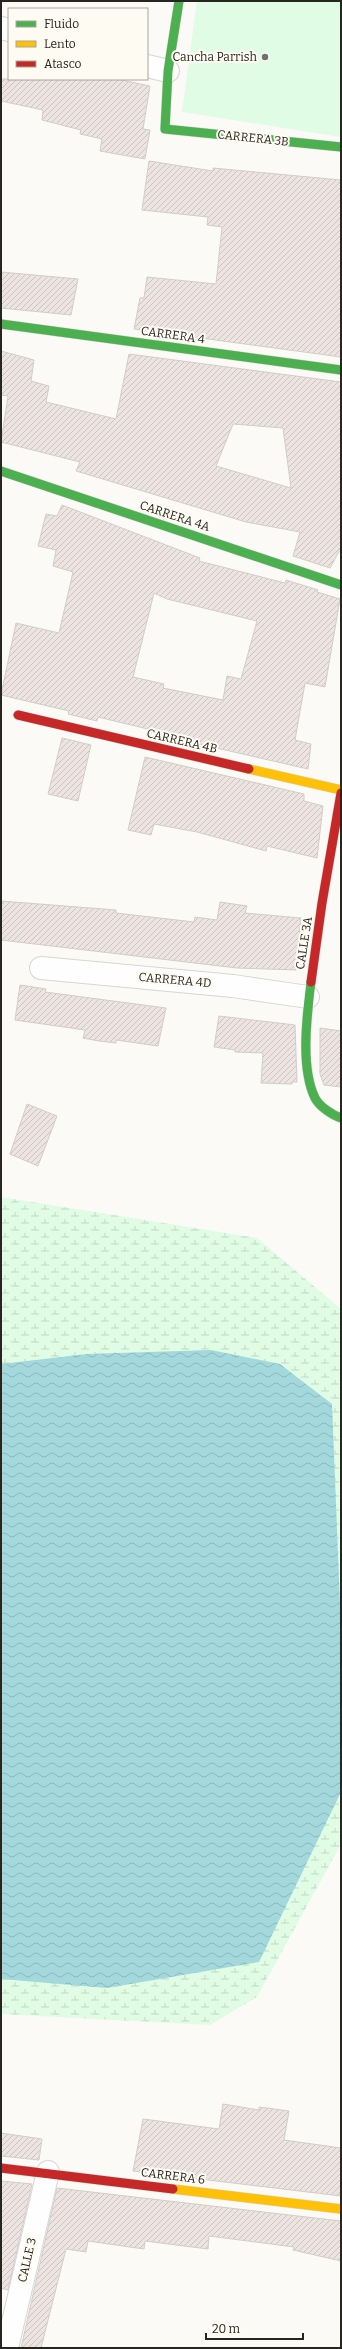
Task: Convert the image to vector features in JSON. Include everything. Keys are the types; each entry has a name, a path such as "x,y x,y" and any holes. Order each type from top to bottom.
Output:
{"street":[{"path":"148,66 168,71 178,1"},
{"name":"CARRERA 3B","path":"168,71 165,129 341,147"},
{"name":"CARRERA 4","path":"1,324 341,370"},
{"name":"CARRERA 4A","path":"1,471 341,584"},
{"name":"CARRERA 4B","path":"18,715 341,791"},
{"name":"CALLE 3A","path":"341,791 308,997 308,1071 314,1098 341,1118"},
{"name":"CARRERA 4D","path":"41,968 232,986 308,997"},
{"name":"CARRERA 6","path":"1,2168 48,2172 341,2209"},
{"name":"CALLE 3","path":"7,2348 48,2172"}],"green space":[{"name":"Cancha Parrish","path":"197,1 341,1 341,137 182,112"},
{"path":"1,1197 257,1238 341,1309 341,1844 257,1997 210,2025 1,2014"}],"water":[{"path":"211,1350 280,1364 332,1404 341,1629 341,1792 259,1962 107,1988 1,1979 1,1364 87,1354"}],"building":[{"path":"1,79 122,80 150,86 143,129 150,130 145,159 100,151 102,139 80,134 81,130 42,120 43,110 1,101"},
{"path":"149,161 213,171 213,168 341,180 341,357 134,329 140,298 144,298 147,277 216,284 222,227 207,225 208,217 142,210"},
{"path":"1,272 78,279 71,315 1,308"},
{"path":"1,351 34,360 31,381 49,386 46,402 116,419 129,354 341,382 341,548 330,568 293,556 300,532 246,522 76,471 80,462 1,442 8,396 1,395","holes":["233,424 283,428 291,488 216,466"]},
{"path":"62,505 200,558 199,561 285,583 286,580 340,599 325,687 305,683 295,740 311,744 308,769 151,733 152,730 98,717 97,721 68,714 69,711 1,695 16,623 59,633 73,572 53,566 56,550 38,546 46,514 57,516","holes":["154,593 167,599 257,621 241,679 227,676 223,700 163,688 164,684 133,677"]},
{"path":"62,738 91,745 78,801 48,794"},
{"path":"145,757 304,794 304,801 323,806 317,858 267,846 266,851 197,832 154,824 151,835 128,830"},
{"path":"1,901 116,910 116,913 194,922 195,917 217,920 220,902 247,906 245,913 301,918 296,970 237,968 1,940"},
{"path":"20,985 46,989 45,992 166,1008 158,1046 116,1040 116,1043 99,1041 83,1038 85,1030 15,1020"},
{"path":"219,1016 295,1025 297,1082 292,1082 292,1084 261,1083 263,1053 235,1052 235,1050 214,1047"},
{"path":"320,1028 341,1031 341,1087 324,1085 320,1074"},
{"path":"27,1104 57,1116 38,1166 10,1154"},
{"path":"223,2104 259,2110 259,2107 289,2111 284,2140 341,2148 341,2196 133,2171 143,2119 219,2129"},
{"path":"1,2133 42,2139 39,2160 1,2156"},
{"path":"1,2181 32,2184 8,2290 1,2288"},
{"path":"57,2188 341,2221 341,2261 293,2250 294,2247 209,2236 208,2249 145,2241 144,2249 88,2241 86,2252 66,2249 41,2348 21,2348"}],"traffic: fast":[{"path":"179,1 168,71 165,129 341,147"},
{"path":"1,324 341,370"},
{"path":"1,471 341,585"},
{"path":"311,982 306,1041 307,1071 310,1085 319,1104 337,1117 341,1118"}],"traffic: slow":[{"path":"249,769 341,790"},
{"path":"173,2189 341,2209"}],"traffic: jam":[{"path":"18,715 249,769"},
{"path":"311,982 322,903 341,793"},
{"path":"1,2168 173,2189"}],"place":[{"name":"Cancha Parrish","path":"265,57"}]}
